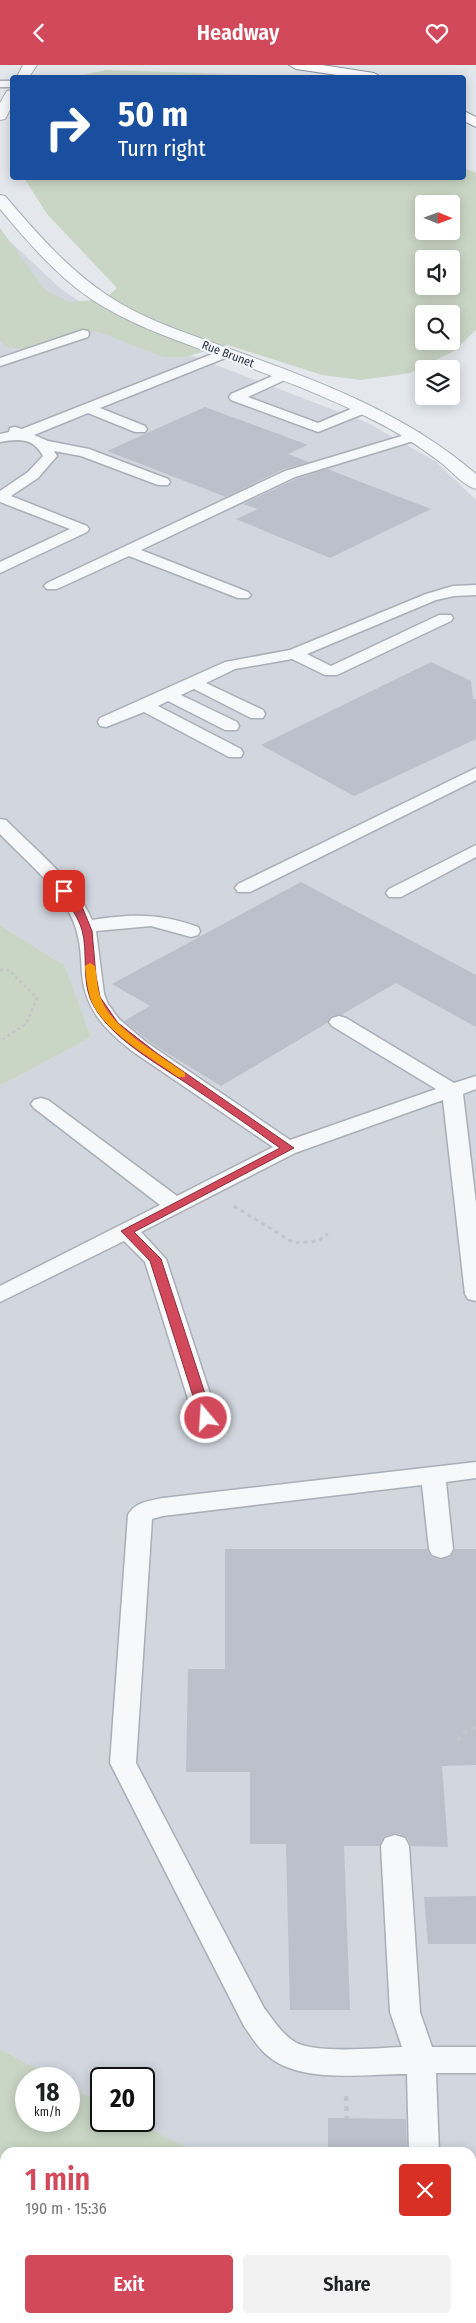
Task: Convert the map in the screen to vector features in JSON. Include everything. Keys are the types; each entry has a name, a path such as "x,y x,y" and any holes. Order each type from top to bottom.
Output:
{"highway":[{"path":"296,65 361,75"}],"street":[{"path":"0,116 10,98"},
{"name":"Rue Brunet","path":"0,199 56,261 100,298 133,317 284,375 363,409 415,436 447,458 476,483"}],"lane":[{"path":"0,363 83,333"},
{"path":"0,438 24,434 225,353"},
{"path":"284,375 236,397 318,428 363,409"},
{"path":"88,408 140,429"},
{"path":"0,426 24,434 44,445 84,452 163,482"},
{"path":"52,587 290,474 415,436"},
{"path":"0,568 82,529 0,497 15,488 47,461 50,456 44,445"},
{"path":"128,550 243,595"},
{"path":"106,722 145,706 231,665 294,654 441,594 476,590"},
{"path":"393,613 425,628"},
{"path":"294,654 331,672 445,618"},
{"path":"194,683 257,715"},
{"path":"169,695 231,727"},
{"path":"145,706 235,753"},
{"path":"244,888 476,773"},
{"path":"0,824 64,891 78,909 86,927 95,997 103,1013 114,1025 154,1056 288,1148"},
{"path":"395,893 476,850"},
{"path":"86,927 150,920 172,923 191,931"},
{"path":"340,1022 452,1090"},
{"path":"0,1295 288,1148 476,1082"},
{"path":"452,1090 476,1294"},
{"path":"41,1103 176,1206"},
{"path":"127,1231 155,1259 206,1418"},
{"path":"476,1470 163,1507 148,1510 140,1515 123,1763 254,2017 283,2052 295,2058 314,2061 476,2060"},
{"path":"432,1475 441,1549"},
{"path":"395,1846 405,2012 421,2060 424,2147"}],"path":[{"path":"0,970 9,970 38,998 26,1024 0,1041"},
{"path":"238,1208 294,1243 318,1241 328,1234"},
{"path":"457,1741 468,1728 476,1728"},
{"path":"345,2092 347,2118"}],"shaded area":[{"path":"0,232 61,289 119,328 368,423 435,461 476,500 476,2147 185,2147 155,2131 155,2067 90,2067 90,2097 80,2092 80,2067 34,2067 0,2049 0,1086 91,1037 65,966 0,925"}],"green space":[{"path":"106,70 254,75 83,75"},
{"path":"466,169 476,173 476,330 460,345 460,305 415,305 415,350 455,350 436,360 415,360 415,370 410,373 361,380 322,375 228,345 184,357 164,357 96,331 29,350 6,347 0,340 0,228 46,291 70,302 105,299 117,288 47,214 25,180 466,180"},
{"path":"0,925 65,966 91,1037 0,1086"},
{"path":"0,2049 34,2067 15,2067 15,2132 80,2132 80,2092 90,2097 90,2132 155,2131 185,2147 0,2147"}],"building":[{"path":"205,407 308,445 288,454 309,462 284,469 226,497 107,451"},
{"path":"327,469 431,509 330,558 236,519 258,509 243,504 296,479"},
{"path":"431,662 471,681 473,699 476,699 476,739 354,796 261,745"},
{"path":"301,882 476,975 476,1027 396,983 341,1015 331,1016 327,1023 221,1086 154,1045 124,1021 150,1006 112,984"},
{"path":"225,1549 427,1549 431,1557 440,1560 451,1557 455,1549 476,1549 476,1765 442,1766 448,1847 411,1846 407,1837 396,1833 384,1836 379,1846 344,1846 350,2010 290,2010 286,1844 250,1844 250,1772 186,1772 188,1669 225,1669"},
{"path":"476,1896 476,1944 428,1944 424,1897"},
{"path":"328,2118 406,2119 407,2147 328,2147"}],"slow traffic":[{"path":"90,966 95,997 103,1013 131,1040 182,1075"}],"route":[{"path":"64,891 78,909 87,931 95,997 103,1013 131,1040 288,1148 127,1231 155,1259 206,1418"}]}
